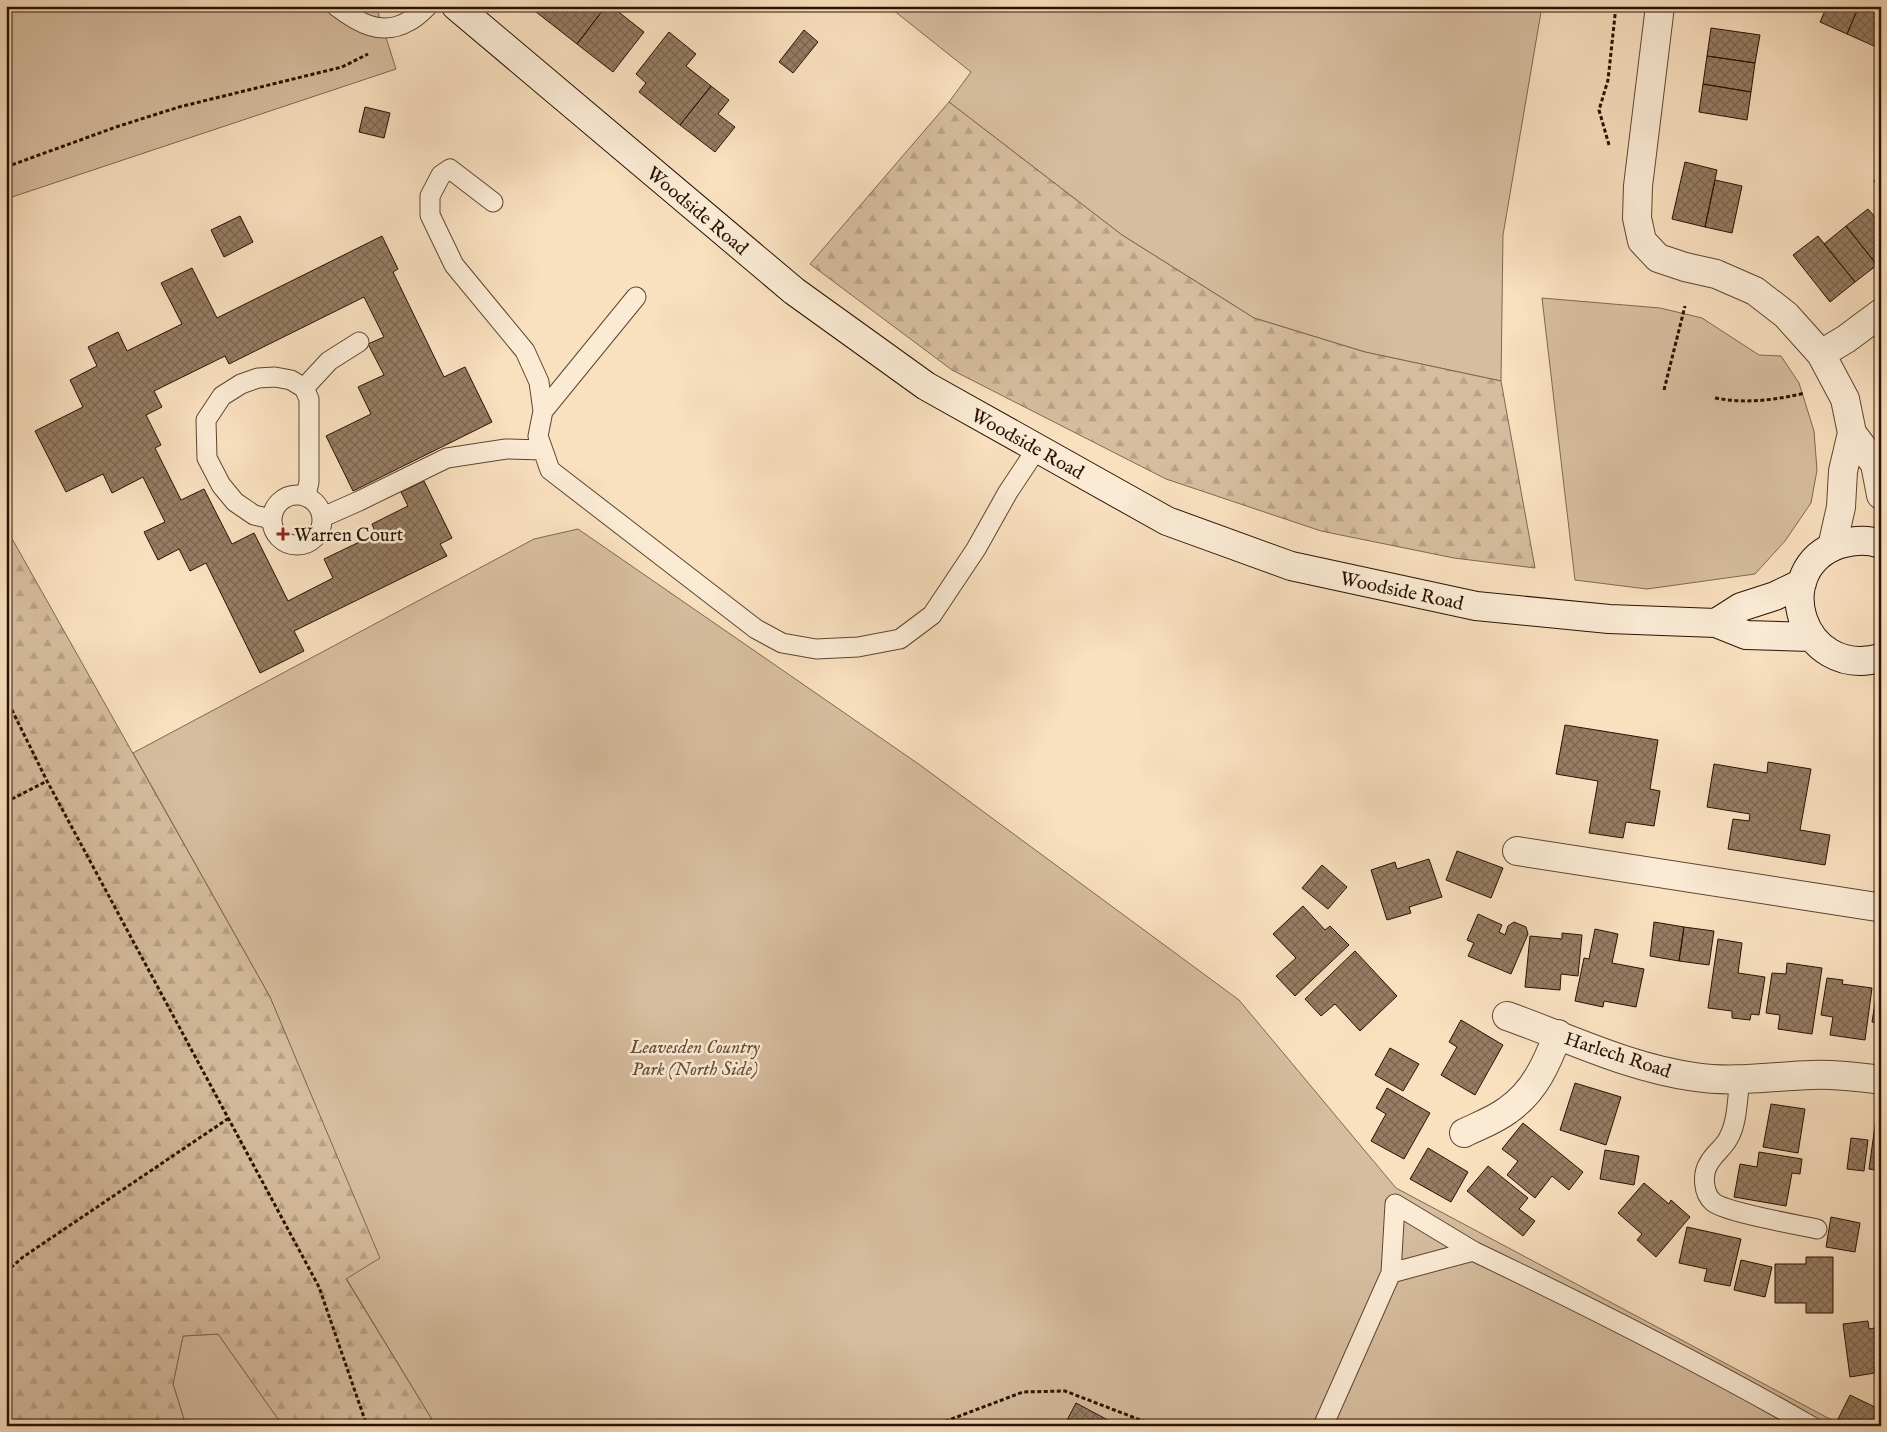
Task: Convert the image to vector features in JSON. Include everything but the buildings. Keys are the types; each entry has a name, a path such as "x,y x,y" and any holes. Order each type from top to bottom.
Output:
{"street":[{"name":"Woodside Road","path":"456,6 794,291 926,386 1167,521 1291,566 1476,606 1609,618 1716,623 1746,636 1811,637"},
{"path":"1660,6 1638,186 1637,218 1642,241 1658,258 1716,274 1755,291 1786,315 1821,354 1845,399 1852,433 1875,464 1881,495"},
{"path":"1821,354 1846,339 1881,313"},
{"path":"1832,547 1840,507 1843,471 1852,433"},
{"path":"1881,544 1873,541 1852,540 1832,547 1819,556 1809,569 1802,583 1799,602 1803,620 1811,637 1822,648 1837,657 1853,662 1881,658"},
{"path":"1716,623 1741,607 1775,596 1802,583"},
{"path":"1517,851 1877,907 1881,906"},
{"name":"Harlech Road","path":"1507,1016 1651,1069 1695,1077 1740,1079 1814,1075 1881,1080"},
{"path":"1464,1133 1508,1111 1525,1095 1540,1076 1558,1034"}],"lane":[{"path":"336,6 348,16 365,25 383,29 408,22 428,6"},
{"path":"493,202 450,169 441,175 430,196 430,215 454,265 526,351 539,382 543,411 538,436 550,470 756,629 782,643 816,649 858,647 900,639 932,615 976,549 1008,492 1038,448"},
{"path":"543,411 636,297"},
{"path":"304,388 329,361 359,342"},
{"path":"271,519 254,515 235,502 221,485 207,458 206,420 222,396 241,384 258,378 275,377 291,380 304,388 309,399 309,482 306,495"},
{"path":"323,517 360,502 448,458 506,449 543,450"},
{"path":"292,494 306,495 316,502 323,517 318,536 305,545 288,544 275,533 271,519 276,506 292,494"},
{"path":"1740,1079 1734,1126 1728,1140 1708,1164 1704,1181 1707,1195 1715,1203 1733,1210 1817,1229"},
{"path":"1323,1426 1391,1272 1395,1204 1473,1251 1587,1306 1757,1395 1811,1426"},
{"path":"1391,1272 1473,1251"}],"path":[{"path":"6,167 116,126 179,107 342,67 377,49 383,29"},
{"path":"1664,390 1684,306"},
{"path":"1715,398 1748,402 1777,400 1811,392"},
{"path":"6,698 47,781 320,1287 367,1426"},
{"path":"6,802 47,781"},
{"path":"6,1272 23,1257 229,1118"},
{"path":"933,1426 1024,1392 1051,1390 1065,1391 1156,1426"},
{"path":"768,1426 776,1422 789,1422 810,1426"}],"green space":[{"path":"6,6 376,6 396,69 6,199"},
{"path":"888,6 1542,6 1503,235 1501,381 1365,352 1254,318 1122,235 949,102 971,72"},
{"path":"949,102 1122,235 1254,318 1365,352 1501,381 1535,568 1454,558 1321,531 1166,479 952,370 810,264"},
{"path":"1542,298 1660,308 1702,318 1759,355 1781,356 1799,383 1814,431 1817,470 1811,503 1785,541 1755,574 1647,589 1575,580"},
{"path":"6,528 270,997 380,1258 346,1279 436,1426 283,1426 218,1334 183,1336 173,1384 186,1426 6,1426"},
{"name":"Leavesden Country Park (North Side)","path":"578,529 920,765 1239,1000 1396,1188 1843,1426 1064,1426 1055,1421 1042,1426 436,1426 346,1278 379,1258 270,997 133,753 534,539"},
{"path":"218,1334 283,1426 186,1426 173,1384 183,1336"}],"place":[{"name":"Warren Court","path":"283,534"}]}
